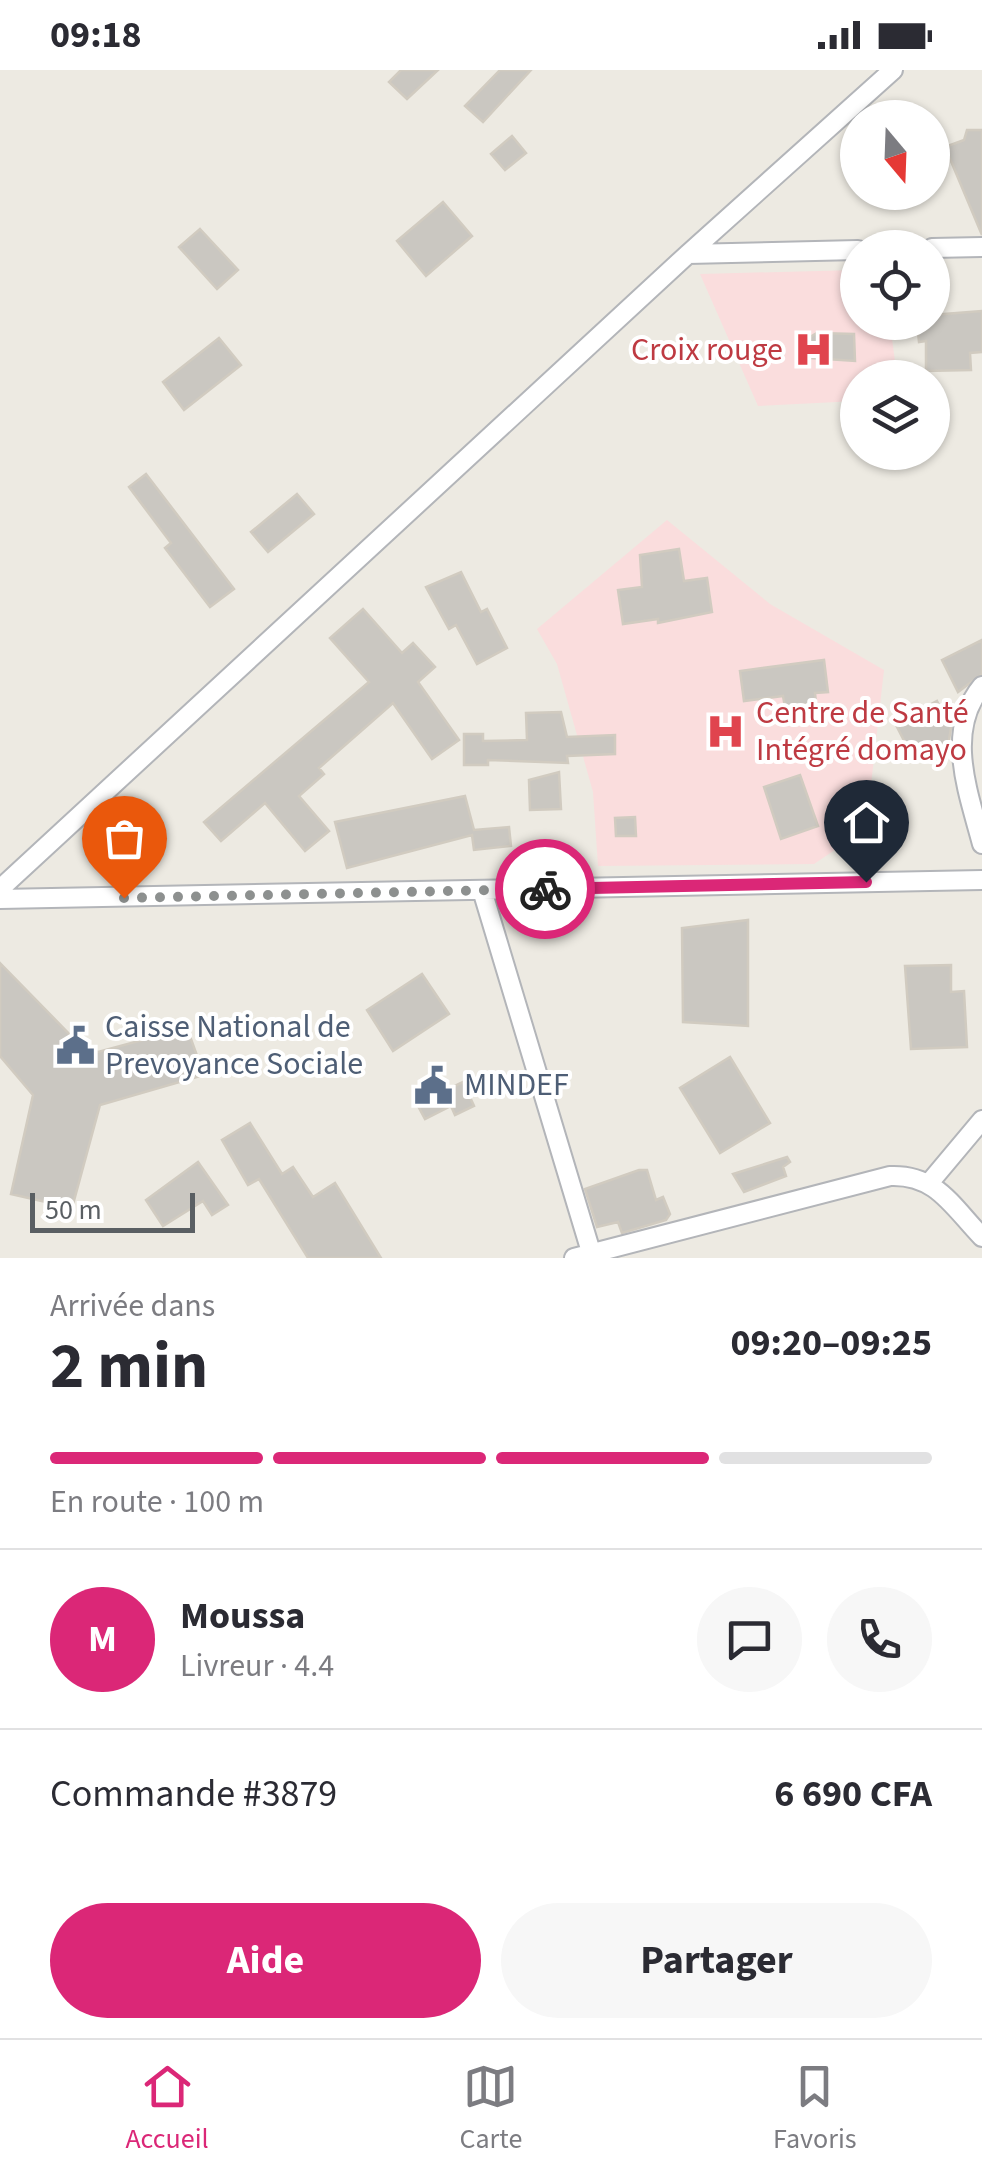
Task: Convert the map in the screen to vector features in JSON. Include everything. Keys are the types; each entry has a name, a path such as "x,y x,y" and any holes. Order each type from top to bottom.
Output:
{"street":[{"path":"0,889 688,254 894,70"},
{"path":"950,248 982,247"},
{"path":"688,254 840,250"},
{"path":"982,686 972,702 960,763 982,844"},
{"path":"0,899 982,880"},
{"path":"482,890 582,1255 890,1176 914,1175 930,1182 982,1237"},
{"path":"930,1182 982,1120"}],"shaded area":[{"name":"Croix rouge","path":"840,270 840,340 892,340 895,360 840,360 840,402 758,406 700,274"},
{"name":"Centre de Santé Intégré domayo","path":"667,520 770,604 884,670 866,829 814,864 598,866 593,792 557,664 537,629"}],"building":[{"path":"401,70 438,70 407,99 389,82"},
{"path":"500,70 531,70 483,122 465,106"},
{"path":"967,130 982,130 982,235 950,159 950,145 964,140"},
{"path":"512,136 526,153 505,170 491,154"},
{"path":"443,202 472,236 426,276 397,241"},
{"path":"200,229 238,270 217,289 179,247"},
{"path":"982,311 982,352 970,353 971,370 950,370 950,360 926,360 926,341 919,342 919,340 950,340 950,314"},
{"path":"817,333 840,334 840,340 854,340 855,360 811,358 810,337"},
{"path":"219,338 241,365 184,410 163,382"},
{"path":"146,474 234,589 210,607 165,548 171,543 129,487"},
{"path":"297,494 314,514 268,552 251,532"},
{"path":"679,549 684,581 707,578 712,612 658,623 658,619 623,624 618,590 642,587 640,555"},
{"path":"461,572 481,612 487,609 507,648 477,664 456,625 449,629 426,587"},
{"path":"363,609 402,653 413,643 435,667 418,682 459,740 432,759 393,703 319,768 324,774 299,796 329,831 305,851 265,803 221,841 204,822 369,682 330,638"},
{"path":"982,640 982,674 958,692 942,660"},
{"path":"824,660 828,692 815,693 816,703 785,707 783,696 744,701 740,671"},
{"path":"937,701 951,728 948,746 915,762 895,723"},
{"path":"561,712 567,737 615,735 615,754 567,756 568,763 488,760 488,765 464,765 464,734 483,734 483,741 527,740 526,713"},
{"path":"559,772 561,809 530,810 529,780"},
{"path":"800,775 818,826 781,839 764,787"},
{"path":"465,796 474,830 509,827 511,846 474,850 472,835 347,868 335,822"},
{"path":"635,817 636,836 616,836 615,818"},
{"path":"748,920 748,1026 683,1022 682,928"},
{"path":"0,963 81,1046 98,1052 187,1028 204,1075 100,1105 72,1208 11,1194 33,1095 0,1056"},
{"path":"951,965 951,992 964,991 967,1047 911,1049 905,966"},
{"path":"422,974 449,1014 393,1051 367,1010"},
{"path":"730,1057 770,1123 720,1153 680,1088"},
{"path":"463,1082 474,1106 455,1115 451,1106 425,1119 417,1104"},
{"path":"250,1123 282,1174 293,1167 313,1197 335,1183 381,1258 308,1258 259,1179 248,1185 222,1140"},
{"path":"787,1157 790,1162 783,1167 786,1176 744,1192 733,1174"},
{"path":"198,1162 228,1205 212,1215 203,1201 163,1226 146,1200"},
{"path":"647,1170 656,1200 663,1197 670,1214 666,1220 622,1233 618,1222 597,1227 585,1189"}],"way so far":[{"path":"124,898 545,889"}],"place":[{"name":"Croix rouge","path":"813,350"},
{"name":"Centre de Santé Intégré domayo","path":"726,731"},
{"name":"Caisse National de Prevoyance Sociale","path":"75,1045"},
{"name":"MINDEF","path":"434,1085"}],"route":[{"path":"545,889 866,882"}]}
